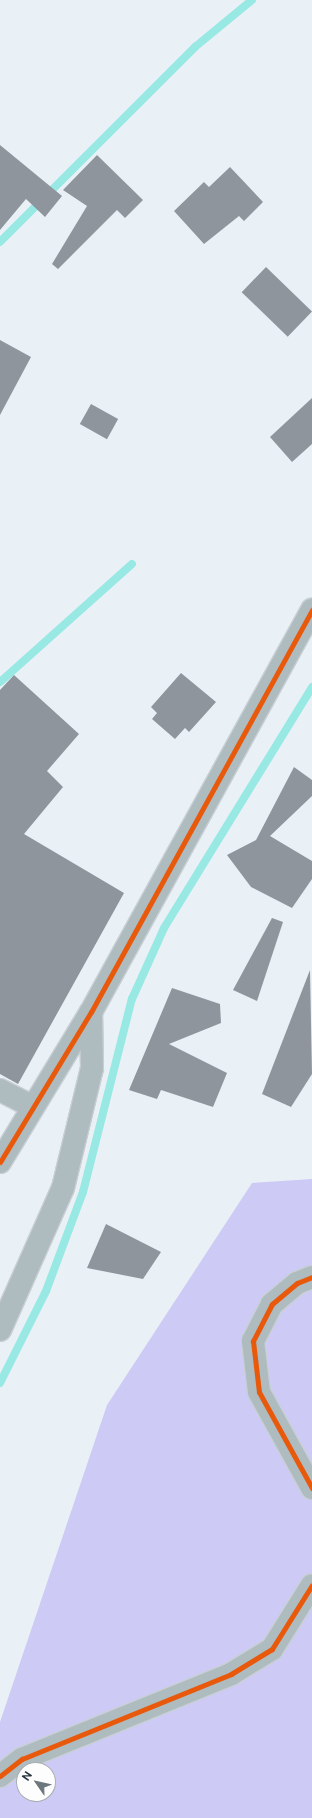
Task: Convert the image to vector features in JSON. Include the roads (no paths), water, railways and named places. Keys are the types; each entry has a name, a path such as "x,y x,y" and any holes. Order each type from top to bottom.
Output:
{"street":[{"path":"0,1162 32,1106 91,1012 312,610"},
{"path":"0,1330 63,1188 92,1068 91,1012"},
{"path":"0,1090 32,1106"},
{"path":"312,1277 297,1283 272,1304 253,1341 259,1392 312,1488"},
{"path":"0,1776 22,1759 231,1674 272,1649 312,1585"}],"waterway":[{"path":"0,242 195,47 252,0"},
{"path":"0,682 132,564"},
{"path":"0,1383 46,1291 83,1192 132,999 164,928 312,687"}]}
